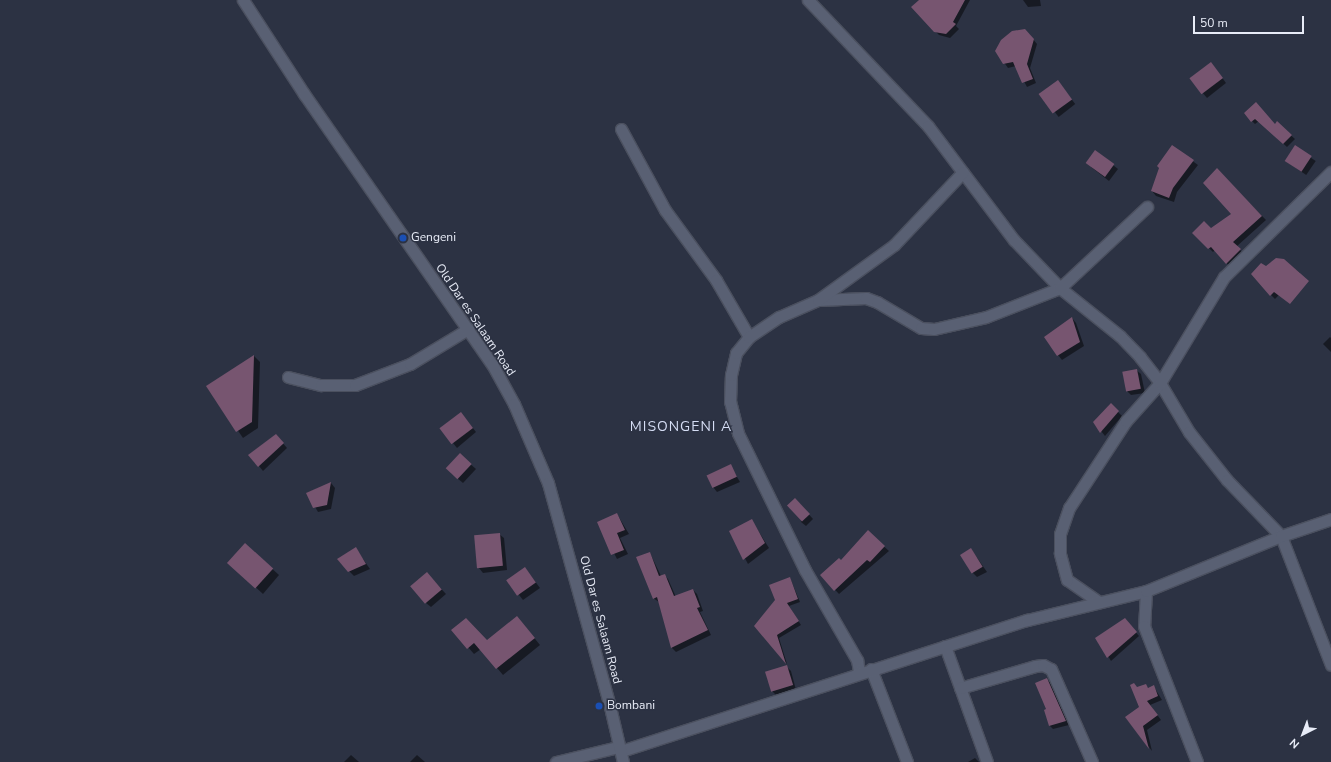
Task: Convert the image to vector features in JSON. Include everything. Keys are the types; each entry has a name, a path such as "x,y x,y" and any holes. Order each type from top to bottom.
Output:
{"street":[{"name":"Old Dar es Salaam Road","path":"243,0 308,100 492,364 514,404 548,483 610,707 623,762"},
{"path":"808,0 928,126 1014,240 1060,288 1120,336 1160,383 1189,432 1227,480 1281,536 1331,665"},
{"path":"621,129 666,210 716,280 749,336"},
{"path":"859,672 857,660 805,570 738,433 730,402 731,375 736,353 749,336 779,317 818,300 894,245 963,172"},
{"path":"1099,602 1067,580 1060,552 1060,534 1069,508 1126,421 1160,383 1224,277 1331,172"},
{"path":"818,300 866,298 877,302 921,328 934,329 986,317 1060,288 1147,207"},
{"path":"288,377 321,385 355,385 410,364 468,329"},
{"path":"556,762 588,757 620,749 1027,620 1146,591 1281,536 1331,519"},
{"path":"1146,591 1144,626 1197,762"},
{"path":"945,646 987,762"},
{"path":"960,688 1035,666 1043,665 1051,669 1092,762"},
{"path":"871,670 907,762"}],"building":[{"path":"919,0 965,0 953,22 956,24 946,34 934,32 911,7"},
{"path":"1025,29 1034,39 1027,64 1033,79 1022,83 1013,62 1003,64 995,51 1001,40 1012,31"},
{"path":"1211,62 1223,78 1201,94 1189,78"},
{"path":"1058,80 1072,99 1053,114 1039,94"},
{"path":"1256,102 1275,124 1277,121 1292,135 1283,144 1255,119 1251,122 1244,113"},
{"path":"1172,145 1194,160 1173,188 1169,198 1151,191 1159,168 1157,166"},
{"path":"1295,145 1312,156 1301,172 1285,161"},
{"path":"1095,150 1114,164 1105,177 1086,163"},
{"path":"1217,168 1262,216 1233,242 1241,249 1226,264 1211,247 1208,249 1192,233 1204,221 1211,228 1231,214 1203,183"},
{"path":"1276,258 1284,259 1309,281 1290,304 1274,292 1270,296 1251,274 1261,263 1266,266"},
{"path":"1072,317 1080,342 1057,356 1044,337"},
{"path":"254,355 252,422 236,432 206,386"},
{"path":"1137,369 1141,389 1126,391 1122,372"},
{"path":"1111,403 1119,411 1100,433 1093,422"},
{"path":"461,412 473,428 451,444 439,428"},
{"path":"276,434 284,443 258,467 248,455"},
{"path":"460,453 472,464 457,479 446,468"},
{"path":"731,464 737,477 712,488 707,475"},
{"path":"331,482 327,505 313,508 306,493"},
{"path":"795,498 810,514 802,522 787,506"},
{"path":"617,513 625,530 617,533 624,550 611,555 597,522"},
{"path":"752,519 765,543 743,560 729,531"},
{"path":"868,530 885,546 870,562 867,560 834,591 820,575 839,558 841,560"},
{"path":"500,533 503,566 477,568 474,535"},
{"path":"245,543 273,568 255,588 227,563"},
{"path":"356,547 366,564 348,572 337,559"},
{"path":"971,548 983,567 972,574 960,555"},
{"path":"650,552 659,576 665,574 674,596 693,589 700,607 697,608 708,630 671,648 657,597 653,599 636,557"},
{"path":"525,567 536,583 517,596 506,580"},
{"path":"427,572 442,590 425,604 410,586"},
{"path":"790,577 798,599 787,603 799,621 777,635 786,664 754,626 775,600 769,585"},
{"path":"517,616 535,638 496,669 474,643 467,649 451,630 466,618 487,640"},
{"path":"1125,618 1137,632 1107,658 1095,638"},
{"path":"787,665 793,685 771,692 765,672"},
{"path":"1047,678 1066,721 1049,726 1044,710 1046,709 1035,683"},
{"path":"1134,683 1137,687 1146,684 1148,688 1154,685 1158,696 1147,701 1158,715 1143,726 1149,749 1125,717 1139,707 1130,685"}],"place":[{"name":"Gengeni","path":"403,238"},
{"name":"Bombani","path":"599,706"}],"district":[{"name":"MISONGENI A","path":"681,427"}]}
